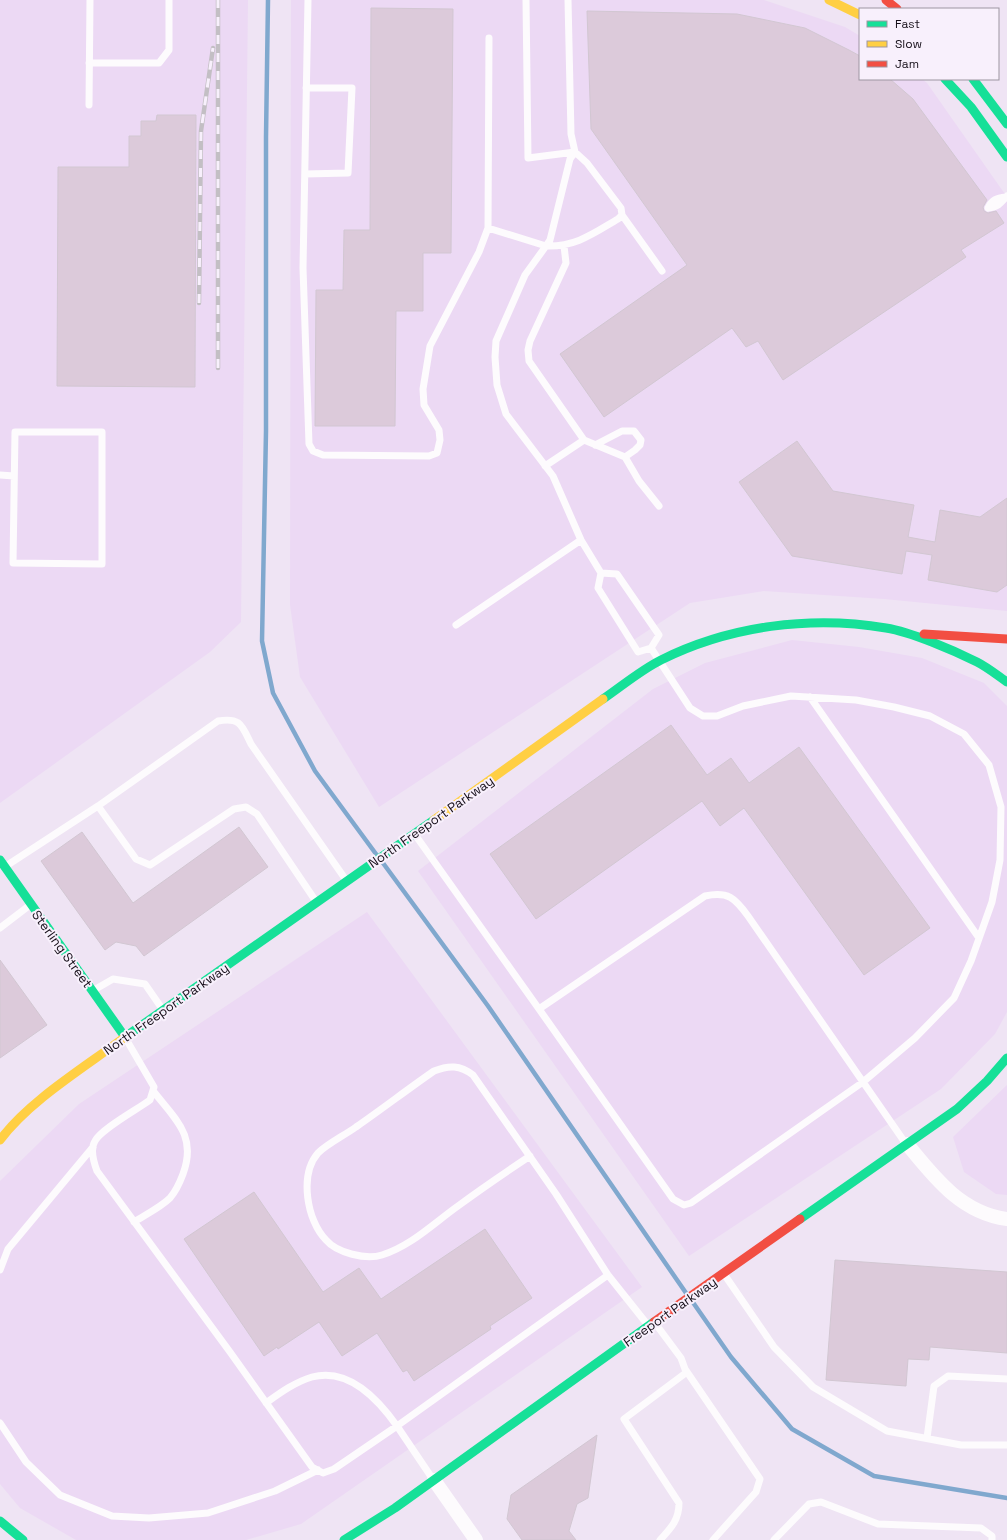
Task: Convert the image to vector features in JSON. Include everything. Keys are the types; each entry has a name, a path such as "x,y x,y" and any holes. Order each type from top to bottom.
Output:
{"main road":[{"path":"829,0 859,15"},
{"path":"886,0 896,8"},
{"path":"946,80 971,107 1007,157"},
{"path":"974,80 1007,124"},
{"name":"North Freeport Parkway","path":"0,1140 9,1128 48,1094 125,1037 411,837 618,688 659,661 682,650 748,630 792,624 846,623 887,628 909,634"},
{"path":"909,634 1007,639"},
{"path":"909,634 978,662 1007,682"},
{"name":"Sterling Street","path":"2,863 30,905 125,1037"},
{"name":"Freeport Parkway","path":"344,1540 367,1527 906,1144 957,1110 987,1081 1007,1058"},
{"path":"0,1521 23,1540"}],"street":[{"path":"906,1144 950,1194 969,1206 995,1217 1007,1219"},
{"path":"434,1480 476,1540"}],"lane":[{"path":"89,105 90,0"},
{"path":"89,63 159,63 169,50 169,0"},
{"path":"308,0 303,268 309,444 313,451 323,455 429,456 437,453 440,440 440,430 424,405 423,389 430,346 479,252 488,228 489,38"},
{"path":"526,0 528,158 575,152"},
{"path":"568,0 571,134 575,152 587,163 617,202 621,208 622,215 662,271"},
{"path":"305,174 348,173 352,88 306,88"},
{"path":"575,152 570,159 550,240 525,275 496,341 495,357 497,385 506,414 553,476 581,540 601,572 598,588 638,652 651,648 659,634 617,574 601,572"},
{"path":"488,228 546,246 564,246 579,242 618,219 622,215"},
{"path":"564,246 566,263 530,341 528,350 530,361 584,440 625,456 639,481 659,506"},
{"path":"595,445 622,431 634,431 641,440 640,445 625,456"},
{"path":"15,432 102,432 102,564 13,564 14,476 15,432"},
{"path":"545,466 584,440"},
{"path":"0,475 14,476"},
{"path":"456,625 581,540"},
{"path":"411,837 539,1009 673,1199 684,1205 691,1203 863,1082 915,1038 954,998 979,938 992,902 1000,860 1001,807 988,765 964,734 930,716 856,700 791,696 743,706 718,716 703,716 690,708 651,648"},
{"path":"810,697 979,938"},
{"path":"2,863 98,806 218,722 231,719 241,724 251,744 347,882"},
{"path":"98,806 136,859 150,865 234,809 246,807 257,814 317,903"},
{"path":"539,1009 704,896 718,893 732,898 744,911 906,1144"},
{"path":"0,928 30,905"},
{"path":"92,991 113,979 145,984 163,1010"},
{"path":"125,1037 154,1087 154,1092 150,1100 103,1132 94,1141 93,1161 97,1171 312,1467 323,1473 334,1469 397,1426 608,1275"},
{"path":"530,1156 408,1243 380,1256 360,1256 341,1250 326,1241 315,1226 309,1210 307,1194 309,1176 318,1154 434,1071 445,1067 456,1066 465,1068 473,1075 530,1156 608,1275 681,1358 687,1372 760,1480 756,1492 713,1540"},
{"path":"134,1222 170,1198 180,1184 187,1164 189,1144 180,1124 154,1092"},
{"path":"0,1270 8,1249 94,1147"},
{"path":"724,1274 774,1347 813,1387 887,1431 961,1445 1007,1445"},
{"path":"660,1540 673,1526 679,1514 679,1503 624,1419 687,1372"},
{"path":"266,1402 290,1387 312,1377 329,1375 348,1381 368,1391 397,1426 434,1480"},
{"path":"927,1438 934,1386 948,1376 1007,1379"},
{"path":"0,1423 26,1462 60,1495 112,1516 149,1518 208,1513 275,1491 318,1470"},
{"path":"774,1540 808,1504 821,1502 878,1524 981,1528 992,1536 992,1540"}],"shaded area":[{"path":"0,0 248,0 241,622 210,652 0,803"},
{"path":"291,0 764,0 845,27 859,35 859,80 923,80 927,83 1007,197 1007,611 884,599 764,591 690,603 379,807 300,677 290,605"},
{"path":"792,640 859,647 922,658 984,683 1007,706 1007,1012 995,1034 941,1089 689,1256 418,871 653,689 705,663"},
{"path":"367,912 642,1287 301,1524 246,1540 76,1540 20,1508 0,1484 0,1181 79,1104"},
{"path":"1007,1085 1007,1195 996,1194 964,1172 953,1137"}],"building":[{"path":"371,8 453,9 451,253 423,253 423,311 396,311 395,426 315,426 316,290 343,290 344,230 370,230"},
{"path":"587,11 737,14 805,28 859,55 859,80 891,80 913,99 987,200 983,207 984,211 988,213 996,211 1004,223 961,250 966,257 783,380 758,341 746,347 732,328 604,417 560,354 687,265 591,129"},
{"path":"157,115 196,115 195,387 57,386 58,167 129,167 129,136 141,136 141,121 156,121"},
{"path":"797,441 833,491 914,505 908,537 935,542 940,510 980,517 1007,498 1007,585 997,592 928,580 932,555 906,551 902,574 792,556 739,482"},
{"path":"671,725 707,775 731,758 749,783 799,747 930,928 864,975 744,808 720,826 702,801 536,919 490,854"},
{"path":"239,827 268,867 144,956 136,946 116,942 105,950 41,861 82,832 133,903"},
{"path":"0,960 47,1025 0,1058"},
{"path":"254,1192 323,1292 359,1268 381,1299 485,1229 532,1298 490,1326 491,1329 414,1381 407,1370 403,1372 377,1333 342,1356 319,1322 278,1349 277,1347 264,1356 184,1239"},
{"path":"835,1260 1007,1272 1007,1353 930,1347 929,1360 908,1359 906,1386 826,1380"},
{"path":"597,1435 588,1498 577,1504 569,1531 576,1540 522,1540 507,1519 511,1495"}],"waterway":[{"path":"268,0 266,137 266,431 262,641 273,693 315,771 376,854"},
{"path":"383,863 488,1006 686,1293"},
{"path":"692,1301 731,1357 792,1429 874,1476 1007,1498"}],"railway":[{"path":"218,0 218,368"},
{"path":"199,303 201,131 213,48"}],"traffic: fast":[{"path":"946,80 971,107 1007,157"},
{"path":"974,80 1007,124"},
{"path":"603,699 639,673 661,660 687,648 742,632 771,626 800,623 858,624 907,633 967,657 984,666 1007,682"},
{"path":"125,1037 434,820"},
{"path":"0,860 125,1037"},
{"path":"800,1219 957,1109 987,1081 1007,1058"},
{"path":"344,1540 395,1508 654,1322"},
{"path":"0,1521 23,1540"}],"traffic: slow":[{"path":"829,0 859,15"},
{"path":"434,820 603,699"},
{"path":"0,1140 12,1125 42,1098 125,1037"}],"traffic: jam":[{"path":"886,0 896,8"},
{"path":"924,634 1007,639"},
{"path":"654,1322 800,1219"}]}
